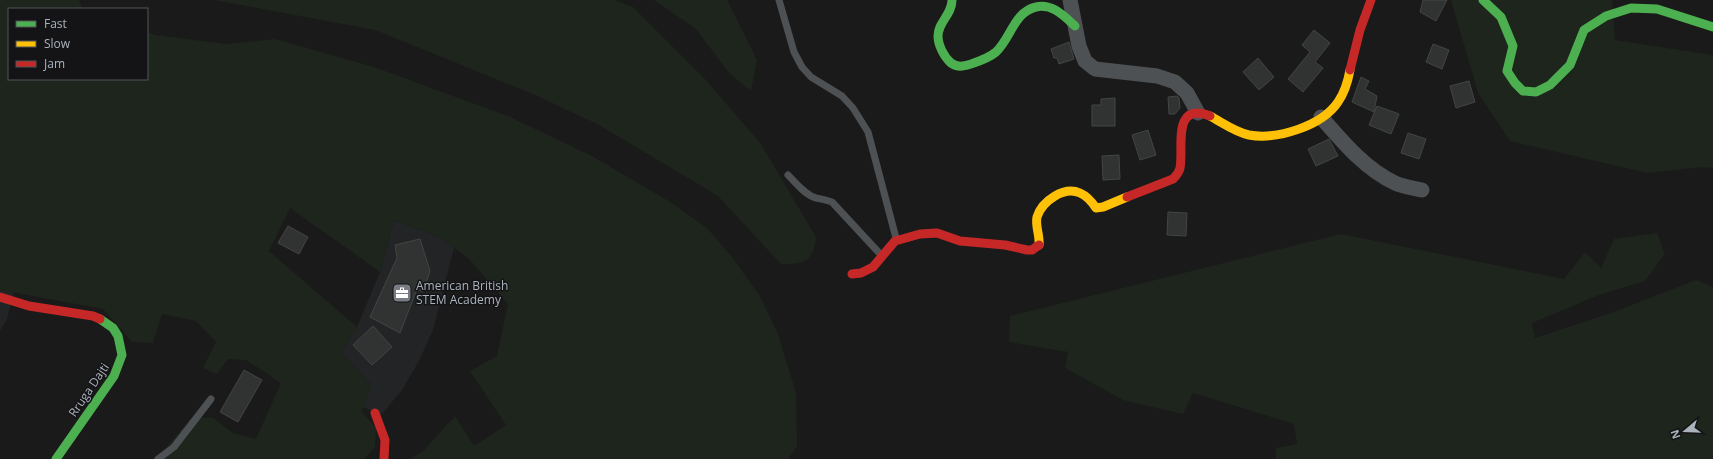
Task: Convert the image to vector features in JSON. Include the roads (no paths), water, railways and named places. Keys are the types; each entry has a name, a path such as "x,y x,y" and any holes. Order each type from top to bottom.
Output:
{"street":[{"path":"952,0 951,10 939,25 938,37 942,50 948,61 956,66 964,66 988,58 998,50 1023,13 1036,7 1048,6 1059,12 1075,26"},
{"path":"1070,0 1079,46 1085,61 1095,69 1157,76 1175,82 1187,93 1198,113"},
{"path":"852,274 862,274 872,268 897,240 928,233 938,232 960,241 1013,246 1027,251 1033,250 1038,246 1040,240 1036,218 1045,203 1052,198 1069,192 1078,192 1085,195 1096,208 1103,207 1173,179 1178,173 1180,167 1181,127 1187,117 1198,113 1210,116 1231,128 1253,136 1277,136 1297,129 1321,117 1333,108 1341,98 1347,84 1359,35 1371,0"},
{"path":"1483,0 1501,17 1513,46 1508,71 1515,83 1523,91 1536,92 1550,85 1570,65 1584,30 1606,16 1631,8 1657,9 1713,27"},
{"path":"1321,117 1345,146 1374,169 1395,183 1422,190"},
{"name":"Rruga Dajti","path":"0,297 29,306 93,316 104,320 113,328 118,336 122,355 114,376 56,459"},
{"path":"375,413 378,424 385,434 387,447 384,459"}],"lane":[{"path":"780,0 794,52 802,67 811,77 842,96 853,108 868,132 897,240"},
{"path":"788,175 800,188 810,194 832,202 882,257"},
{"path":"158,459 174,447 211,399"}],"place":[{"name":"American British STEM Academy","path":"402,293"}]}
